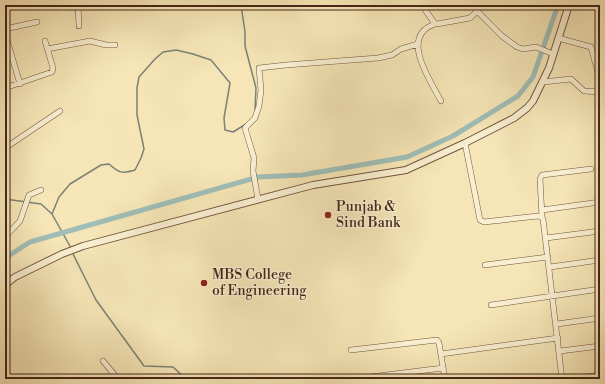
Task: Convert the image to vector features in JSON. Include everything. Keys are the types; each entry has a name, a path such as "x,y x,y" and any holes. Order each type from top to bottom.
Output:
{"street":[{"path":"78,5 79,26"},
{"path":"423,5 435,24"},
{"path":"440,101 420,60 418,44 423,30 435,24 466,19 473,16 479,5"},
{"path":"6,282 62,254 83,246 313,185 406,170 465,143 514,118 522,113 533,101 543,82 551,53 558,38 569,5"},
{"path":"477,11 502,36 517,47 523,49 536,47 551,53"},
{"path":"5,29 37,22"},
{"path":"5,33 20,84"},
{"path":"558,38 591,47 600,80"},
{"path":"5,88 52,72 53,68 45,41"},
{"path":"47,49 90,41 106,45 115,45"},
{"path":"258,199 253,171 254,158 245,128 255,118 259,106 261,90 259,68 378,58 392,55 401,49 418,44"},
{"path":"543,82 571,79 584,91 600,92"},
{"path":"5,148 60,111"},
{"path":"465,143 480,220 484,222 536,216 542,217"},
{"path":"562,379 550,267 542,217 540,179 542,175 590,169"},
{"path":"5,237 20,221 27,197 41,190"},
{"path":"542,210 600,202"},
{"path":"546,238 600,231"},
{"path":"485,264 548,257"},
{"path":"550,267 600,260"},
{"path":"491,305 600,289"},
{"path":"557,324 600,318"},
{"path":"441,354 558,338"},
{"path":"351,350 437,340 439,343 445,379"},
{"path":"560,352 600,346"},
{"path":"103,361 118,379"},
{"path":"354,379 375,378 443,368"},
{"path":"569,379 600,376"}],"waterway":[{"path":"241,5 245,32 245,46 256,88 255,110"},
{"path":"5,258 30,242 258,177 302,175 407,157 453,136 518,96 533,77 558,5"},
{"path":"52,214 59,197 70,184 101,165 109,164 121,172 135,170 144,149 137,115 137,88 139,77 163,52 176,50 211,60 230,83 224,118 225,130 233,132 246,124"},
{"path":"5,199 41,204 52,214 71,248"},
{"path":"72,252 96,300 144,366 173,367 186,379"}],"place":[{"name":"Punjab & Sind Bank","path":"328,215"},
{"name":"MBS College of Engineering","path":"204,283"}]}
